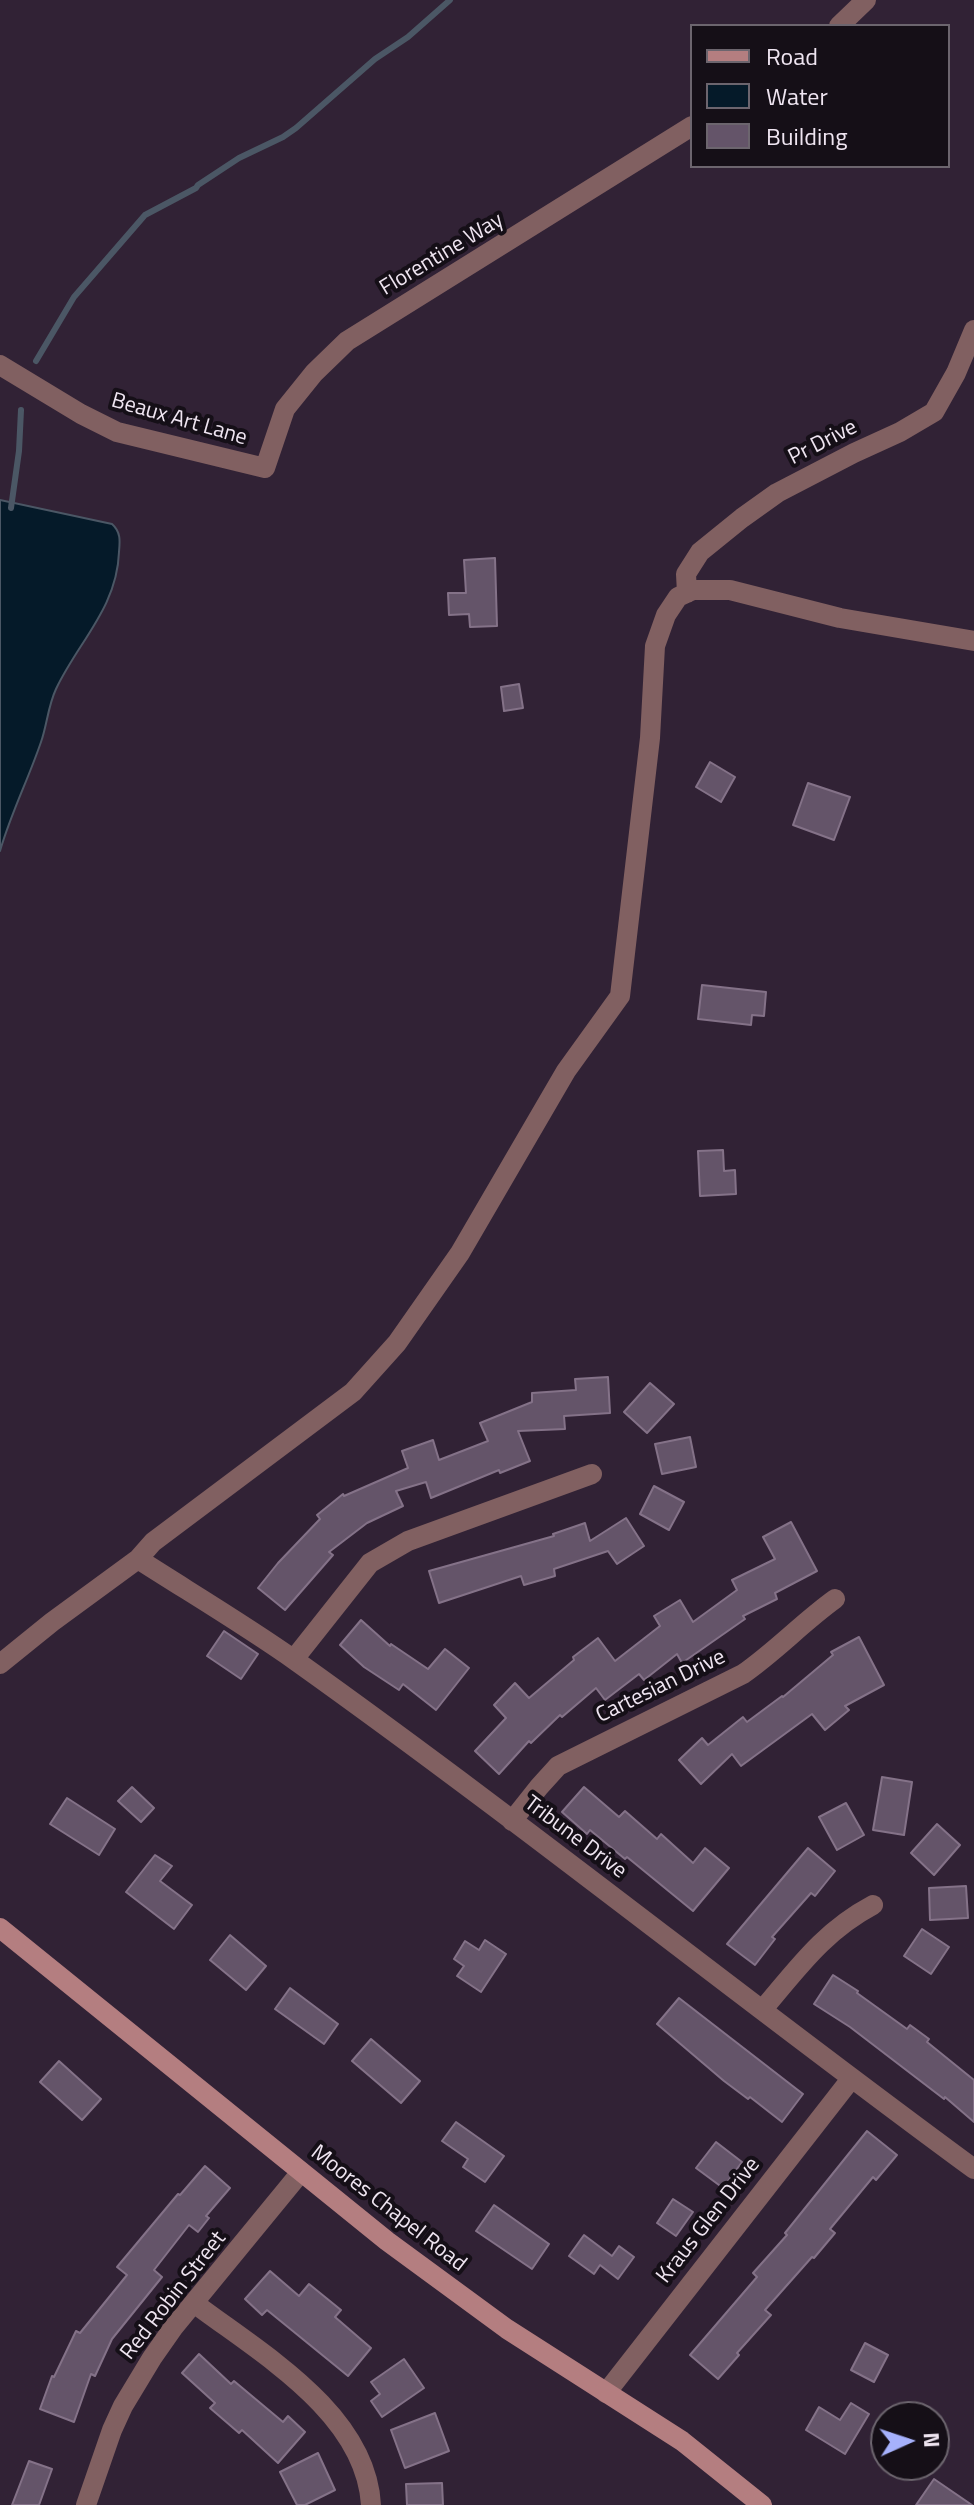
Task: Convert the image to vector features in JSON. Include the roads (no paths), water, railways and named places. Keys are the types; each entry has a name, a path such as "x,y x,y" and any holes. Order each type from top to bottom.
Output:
{"main road":[{"name":"Moores Chapel Road","path":"0,1928 451,2290 682,2441 762,2505"}],"street":[{"path":"841,24 866,0"},
{"name":"Florentine Way","path":"265,468 285,409 314,373 347,341 690,127"},
{"name":"Pr Drive","path":"687,593 686,574 700,552 742,518 777,493 934,412 956,373 974,330"},
{"name":"Beaux Art Lane","path":"0,365 117,432 265,468"},
{"path":"0,1664 138,1559 153,1542 353,1392 397,1343 460,1253 566,1071 620,996 650,738 655,646 666,615 678,597 693,590 730,590 840,618 974,641"},
{"path":"294,1659 370,1563 408,1541 592,1474"},
{"name":"Tribune Drive","path":"138,1559 294,1659 974,2169"},
{"name":"Cartesian Drive","path":"512,1821 558,1766 743,1674 835,1599"},
{"path":"763,2009 815,1947 850,1917 873,1905"},
{"name":"Kraus Glen Drive","path":"606,2393 851,2079"},
{"name":"Red Robin Street","path":"86,2505 112,2430 152,2358 301,2172"},
{"path":"194,2303 284,2371 337,2420 361,2462 371,2494 371,2505"}],"water":[{"path":"0,500 112,524 120,540 117,572 111,590 104,608 56,689 41,742 0,851"}],"waterway":[{"path":"36,361 74,297 145,215 196,188 239,158 296,128 375,59 408,37 450,0"},
{"path":"11,508 21,410"}]}
